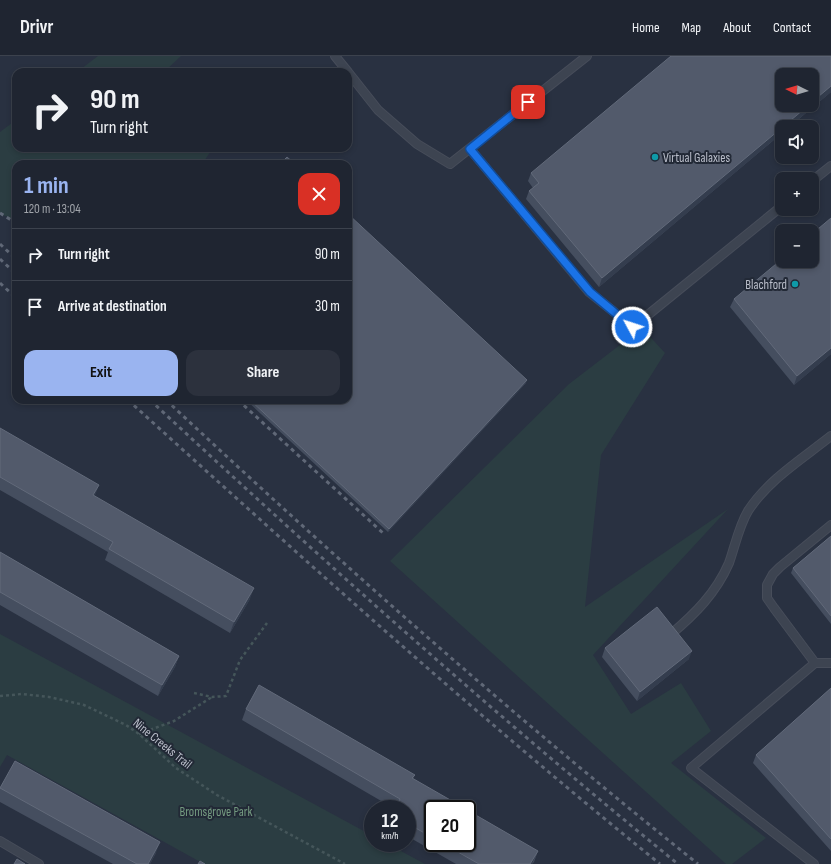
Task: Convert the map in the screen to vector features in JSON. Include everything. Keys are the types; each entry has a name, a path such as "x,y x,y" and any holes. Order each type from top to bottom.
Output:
{"lane":[{"path":"335,56 345,68"},
{"path":"352,77 378,110 417,144 450,164 587,56"},
{"path":"470,149 590,292 632,327 775,212"},
{"path":"819,175 831,166"},
{"path":"670,635 692,617 703,605 721,579 744,519 754,503 773,481 831,436"},
{"path":"815,663 774,608 768,598 767,585 772,574 831,525"},
{"path":"814,864 691,768 815,663 831,664"},
{"path":"0,841 39,864"}],"path":[{"path":"194,693 212,697 226,696 240,660 267,623"},
{"name":"Nine Creeks Trail","path":"0,696 22,694 50,697 84,705 126,725 139,734 176,768 217,795 345,864"},
{"path":"139,734 174,721 212,697"}],"green space":[{"path":"98,56 181,56 168,68 82,68"},
{"path":"12,123 12,152 210,152 205,160 12,160 12,218 0,214 0,132"},
{"path":"642,328 665,353 601,455 585,607 728,509 593,655 631,714 681,683 711,731 671,763 766,838 732,864 726,864 390,561 569,384"},
{"name":"Bromsgrove Park","path":"0,634 364,831 364,852 403,852 425,864 204,864 7,755 0,767"}],"building":[{"name":"Virtual Galaxies","path":"671,56 831,56 831,86 819,96 819,68 775,68 775,112 801,112 791,120 775,120 775,133 602,278 529,191 539,183 531,173"},
{"path":"352,218 527,380 389,529 254,404 352,404"},
{"name":"Blachford","path":"831,218 831,348 797,376 734,299 775,265 775,268 819,268 819,228"},
{"path":"0,428 99,485 93,495 254,588 234,622 109,549 113,542 0,477"},
{"path":"831,536 831,616 793,568"},
{"path":"0,552 179,656 162,685 0,592"},
{"path":"657,607 692,651 640,692 605,648"},
{"path":"259,685 415,775 412,778 450,800 424,800 424,833 416,828 416,800 400,800 246,709"},
{"path":"831,688 831,839 756,755"},
{"path":"15,761 160,842 148,864 137,864 0,788"},
{"path":"476,815 538,851 530,864 479,864 458,852 476,852"},
{"path":"17,859 25,864 14,864"},
{"path":"200,861 205,864 198,864"}],"railway":[{"path":"0,213 12,220"},
{"path":"0,244 12,255"},
{"path":"0,259 12,270"},
{"path":"0,283 12,294"},
{"path":"132,404 457,694 660,864"},
{"path":"154,404 279,519 476,694 543,752 678,864"},
{"path":"170,404 361,579 494,695 698,864"},
{"path":"242,404 383,533"}],"place":[{"name":"Virtual Galaxies","path":"655,157"},
{"name":"Blachford","path":"795,284"}],"route":[{"path":"528,102 470,149 590,292 632,327"}]}
